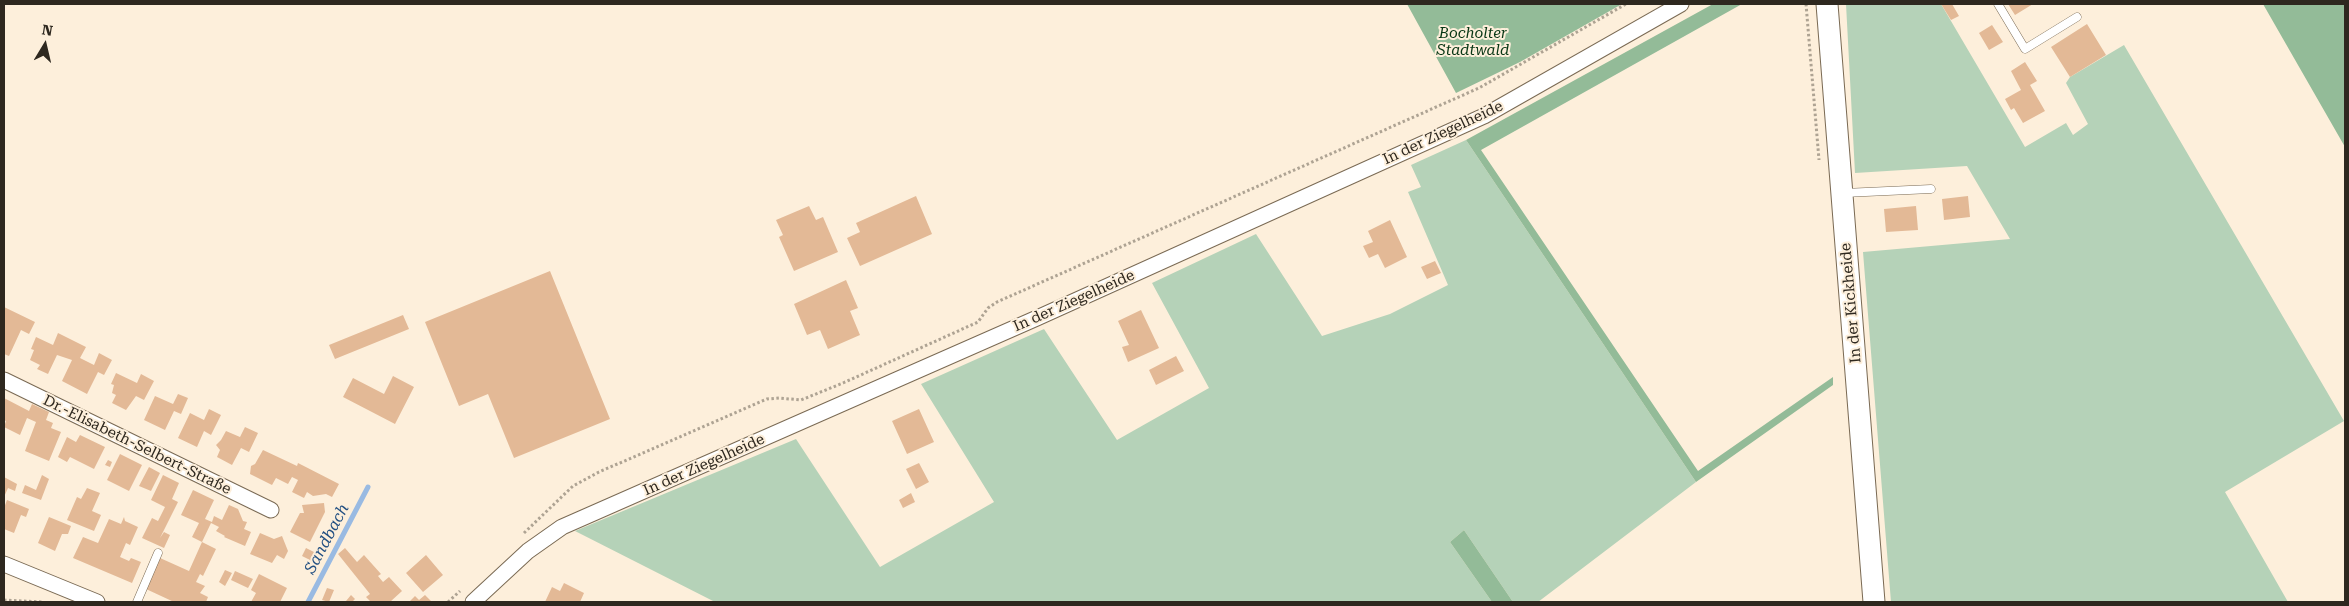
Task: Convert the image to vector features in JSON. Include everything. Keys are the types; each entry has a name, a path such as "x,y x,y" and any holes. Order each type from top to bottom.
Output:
{"street":[{"name":"In der Ziegelheide","path":"473,602 528,551 562,527 1046,314 1484,116 1681,4"},
{"name":"In der Kickheide","path":"1827,4 1874,602"},
{"name":"Dr.-Elisabeth-Selbert-Straße","path":"4,380 271,510"},
{"path":"4,564 97,602"}],"lane":[{"path":"1998,4 2025,49 2077,17"},
{"path":"1842,193 1931,189"},
{"path":"136,602 158,553"}],"path":[{"path":"522,535 573,486 599,472 767,399 801,400 978,322 988,308 997,302 1479,88 1626,4"},
{"path":"1806,4 1819,166"},
{"path":"448,602 463,589"},
{"path":"4,600 42,602"}],"green space":[{"name":"Bocholter Stadtwald","path":"1407,4 1622,4 1520,62 1456,93"},
{"path":"1713,4 1742,4 1481,150 1698,471 1833,377 1833,385 1696,482 1466,140"},
{"path":"1846,4 1941,4 2025,147 2066,123 2073,135 2088,124 2066,83 2070,77 2124,45 2344,421 2225,492 2288,602 1891,602 1863,252 2010,239 1967,166 1855,173"},
{"path":"2263,4 2345,4 2345,147"},
{"path":"1466,140 1696,482 1538,602 1513,602 1464,530 1450,542 1492,602 715,602 575,531 796,439 880,567 994,502 921,384 1044,329 1117,440 1209,388 1152,283 1256,234 1322,336 1390,314 1448,285 1408,192 1421,187 1411,165"},
{"path":"1464,530 1513,602 1492,602 1450,542"}],"building":[{"path":"1941,4 1952,4 1959,16 1951,20"},
{"path":"2008,4 2033,4 2015,15"},
{"path":"2087,24 2106,55 2070,77 2051,47"},
{"path":"1992,25 2003,42 1989,50 1979,33"},
{"path":"2025,62 2037,81 2030,85 2045,111 2023,123 2014,108 2011,110 2005,99 2021,90 2011,71"},
{"path":"916,196 932,234 860,266 847,238 860,232 856,223"},
{"path":"1968,196 1970,217 1944,220 1942,199"},
{"path":"809,206 816,220 823,217 838,252 794,271 779,237 783,235 776,220"},
{"path":"1916,206 1918,230 1886,232 1884,209"},
{"path":"1390,220 1407,257 1385,268 1378,254 1369,258 1363,246 1373,242 1368,231"},
{"path":"1435,261 1441,273 1427,279 1421,267"},
{"path":"550,271 610,419 514,458 488,394 459,406 425,322"},
{"path":"846,280 858,308 850,311 860,335 828,349 820,330 807,335 794,304"},
{"path":"4,307 35,322 29,334 21,330 9,356 4,354"},
{"path":"1141,310 1159,348 1128,362 1122,347 1129,345 1118,321"},
{"path":"403,315 409,329 335,359 329,345"},
{"path":"58,333 86,347 80,358 94,365 99,353 112,360 104,375 98,372 87,394 62,381 72,360 57,355 48,374 37,369 40,365 30,360 34,350 31,349 36,337 53,345"},
{"path":"1176,356 1184,371 1156,385 1149,370"},
{"path":"116,373 137,383 141,374 154,381 144,400 136,396 126,410 112,403 116,395 112,393 114,385 111,384"},
{"path":"393,376 414,387 395,424 343,397 353,378 384,394"},
{"path":"178,394 188,398 181,414 174,411 165,430 144,420 155,396 173,404"},
{"path":"4,398 29,411 32,404 49,412 46,420 53,423 51,428 61,432 49,461 25,451 36,422 27,418 20,435 4,427 6,421 4,420"},
{"path":"209,409 221,415 211,435 204,431 197,447 178,438 190,413 204,420"},
{"path":"919,409 934,442 907,454 892,421"},
{"path":"245,427 258,433 249,452 241,448 232,465 217,457 220,450 216,445 226,431 240,437"},
{"path":"80,435 105,447 94,469 70,457 67,462 58,457 67,437 76,442"},
{"path":"263,450 297,466 298,463 339,484 332,497 326,494 313,496 307,492 304,498 292,492 298,480 292,477 288,484 276,478 272,485 250,474 251,466 255,464"},
{"path":"120,454 142,465 129,491 107,480"},
{"path":"108,460 112,462 110,467 105,465"},
{"path":"919,463 929,482 916,489 906,469"},
{"path":"149,467 160,473 151,491 139,486"},
{"path":"42,475 49,479 41,500 22,493 25,485 36,490"},
{"path":"163,475 179,483 172,499 178,502 160,538 164,532 170,535 164,548 142,538 152,518 158,521 165,507 151,500"},
{"path":"4,477 17,484 15,491 8,488 4,497"},
{"path":"87,488 100,493 92,511 101,515 94,531 67,520 77,497 81,499"},
{"path":"193,490 214,500 205,519 212,522 214,516 222,520 229,505 238,509 243,521 247,522 244,529 251,532 245,546 224,537 216,531 219,527 211,523 202,542 192,537 199,523 181,515"},
{"path":"911,493 915,502 903,508 899,500"},
{"path":"7,500 29,509 26,517 21,515 14,533 4,529 4,508"},
{"path":"324,503 325,512 310,542 290,532 300,513 304,513 302,505"},
{"path":"49,517 71,526 68,534 62,534 55,551 38,543"},
{"path":"124,517 125,521 138,527 130,545 126,543 120,557 129,561 131,558 141,562 132,583 73,558 83,537 98,543 109,519 121,524"},
{"path":"260,533 274,539 282,536 288,551 284,559 277,555 272,563 250,554"},
{"path":"202,542 216,549 203,576 200,574 196,582 205,586 200,593 208,597 206,602 174,602 146,589 160,558 189,571"},
{"path":"306,548 318,554 314,562 302,556"},
{"path":"345,548 357,562 364,555 381,574 378,576 383,582 389,577 402,591 390,602 371,602 366,597 370,594 338,554"},
{"path":"426,555 443,575 423,592 406,573"},
{"path":"225,570 232,573 225,586 219,582"},
{"path":"235,571 253,579 248,588 231,580"},
{"path":"259,574 287,588 280,602 251,602 256,593 251,590"},
{"path":"564,583 584,593 580,602 545,602 552,587 560,591"},
{"path":"327,588 334,590 329,602 322,600"},
{"path":"351,595 355,599 352,602 346,601"},
{"path":"425,595 432,602 410,601 415,596 419,600"}],"waterway":[{"name":"Sandbach","path":"308,602 368,487"}]}
